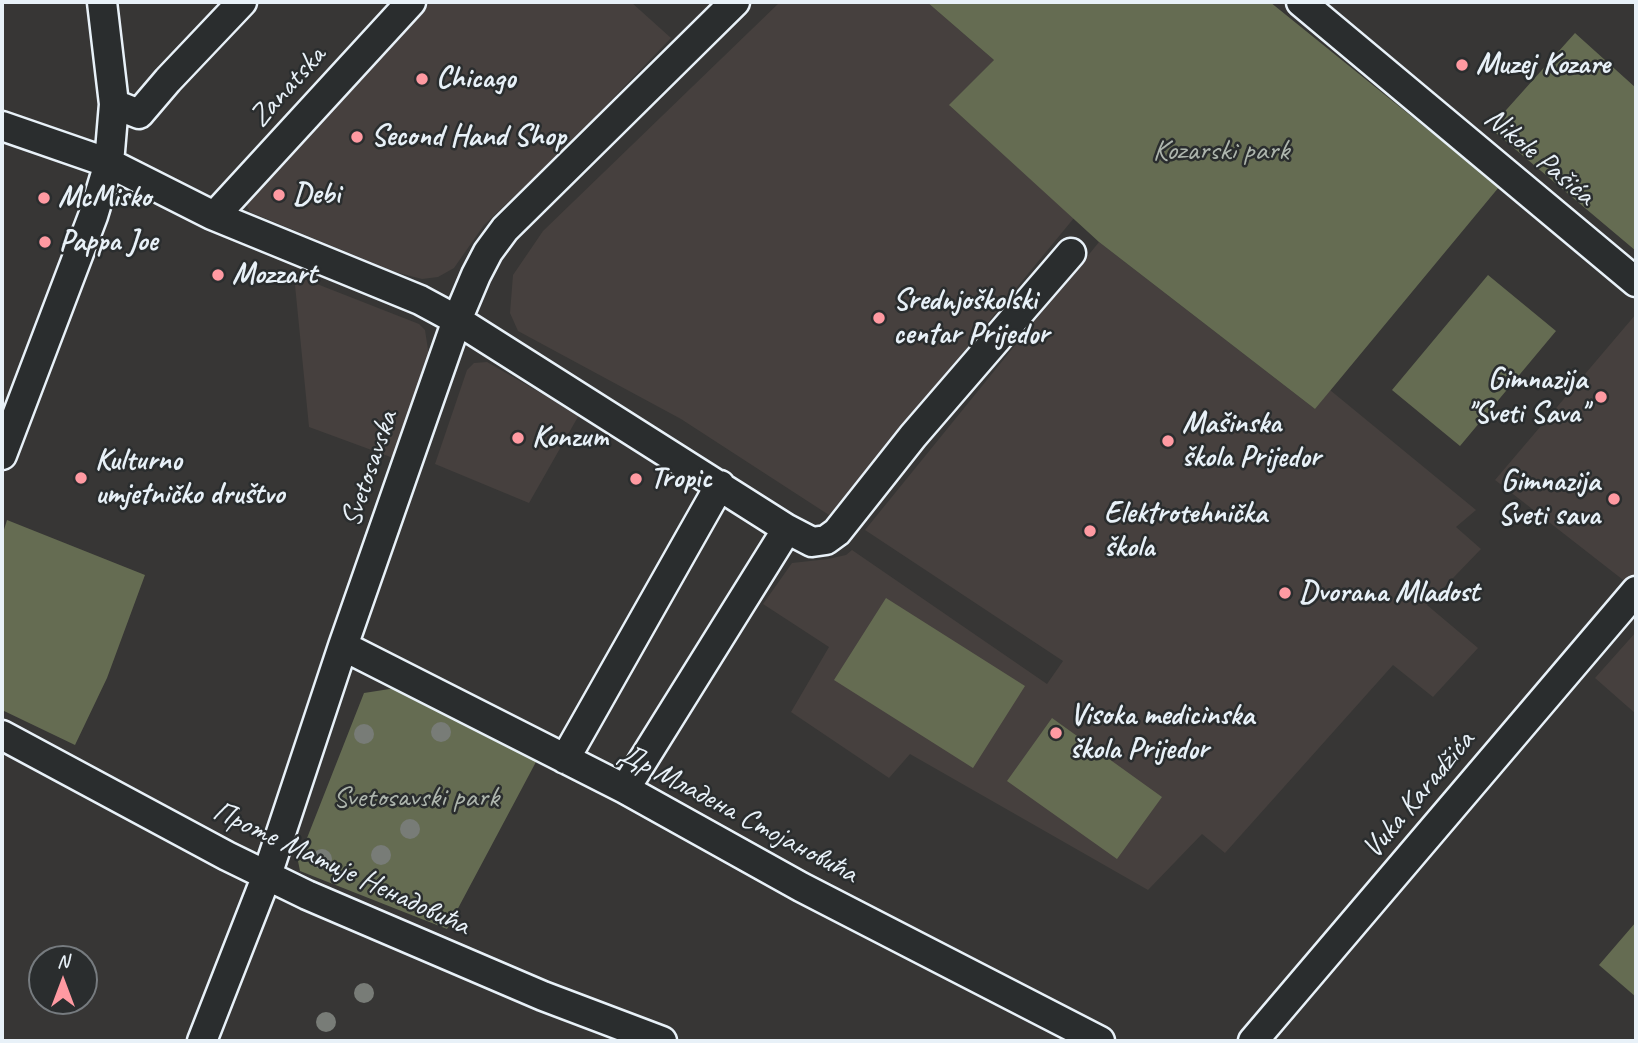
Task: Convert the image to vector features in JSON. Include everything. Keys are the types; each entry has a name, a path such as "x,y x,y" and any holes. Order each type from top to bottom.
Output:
{"street":[{"path":"2,455 88,229 109,163 114,103 102,2"},
{"path":"114,103 139,114 242,2"},
{"name":"Zanatska","path":"212,215 220,210 411,2"},
{"name":"Svetosavska","path":"202,1041 267,875 343,646 457,320 482,263 505,229 735,2"},
{"name":"Nikole Pašića","path":"1301,2 1636,282"},
{"path":"2,126 109,163 212,215 421,300 457,320 787,529 812,542 826,540 837,532 913,436 1071,253"},
{"path":"565,759 720,485"},
{"path":"625,789 787,529"},
{"name":"Vuka Karadžića","path":"1253,1041 1636,591"},
{"name":"Др Младена Стојановића","path":"343,646 625,789 801,887 1100,1041"},
{"name":"Проте Матије Ненадовића","path":"2,736 307,895 542,996 662,1041"}],"shaded area":[{"path":"431,2 631,2 671,38 561,152 484,225 454,268 438,277 422,279 395,272 250,212 247,198"},
{"path":"780,2 927,2 994,60 950,106 1074,218 829,515 681,419 518,331 510,313 513,275 543,231"},
{"path":"1099,242 1315,409 1330,390 1476,510 1456,527 1481,549 1427,605 1478,648 1433,697 1393,665 1225,853 1202,834 1148,890 910,754 889,778 791,712 829,647 763,604 792,563 828,559 846,555 852,550 1047,684 1063,661 865,530"},
{"path":"294,275 419,324 425,330 429,356 396,459 309,427"},
{"name":"Gimnazija \"Sveti Sava\"","path":"1636,314 1636,572 1627,583 1495,480"},
{"path":"487,362 579,415 529,503 435,464 467,370 474,363"},
{"path":"1636,632 1636,714 1595,678"}],"green space":[{"name":"Kozarski park","path":"927,2 1270,2 1499,187 1315,409 1099,242 949,105 994,60"},
{"path":"1575,33 1636,88 1636,251 1490,128"},
{"path":"1488,275 1556,331 1460,446 1392,390"},
{"path":"7,520 145,575 107,678 75,745 2,710 2,536"},
{"path":"886,598 1025,686 973,768 834,680"},
{"name":"Svetosavski park","path":"396,688 537,760 447,929 300,871 298,861 364,693"},
{"path":"1052,718 1162,797 1117,859 1007,781"},
{"path":"1636,922 1636,997 1599,965"}],"place":[{"name":"Muzej Kozare","path":"1462,65"},
{"name":"Chicago","path":"422,79"},
{"name":"Second Hand Shop","path":"357,137"},
{"name":"Debi","path":"279,195"},
{"name":"McMisko","path":"44,198"},
{"name":"Pappa Joe","path":"45,242"},
{"name":"Mozzart","path":"218,275"},
{"name":"Srednjoškolski centar Prijedor","path":"879,318"},
{"name":"Gimnazija \"Sveti Sava\"","path":"1601,397"},
{"name":"Konzum","path":"518,438"},
{"name":"Mašinska škola Prijedor","path":"1168,441"},
{"name":"Kulturno umjetničko društvo","path":"81,478"},
{"name":"Tropic","path":"636,479"},
{"name":"Gimnazija Sveti sava","path":"1614,499"},
{"name":"Elektrotehnička škola","path":"1090,531"},
{"name":"Dvorana Mladost","path":"1285,593"},
{"name":"Visoka medicinska škola Prijedor","path":"1056,733"}]}
